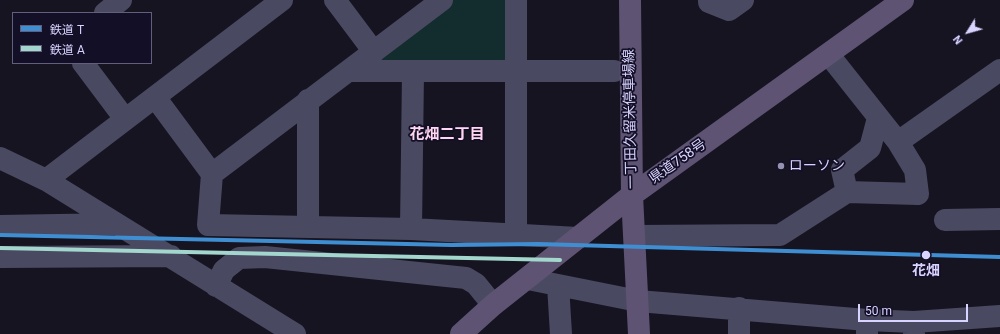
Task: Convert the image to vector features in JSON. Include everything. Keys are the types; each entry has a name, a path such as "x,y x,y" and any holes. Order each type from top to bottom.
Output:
{"main road":[{"name":"一丁田久留米停車場線","path":"630,0 632,195 639,334"},
{"name":"県道758号","path":"460,334 632,195 903,0"}],"street":[{"path":"106,12 122,0"},
{"path":"46,180 282,0"},
{"path":"335,0 374,52"},
{"path":"212,174 442,0"},
{"path":"516,0 516,235"},
{"path":"710,0 710,2 729,10 743,0"},
{"path":"635,236 780,235 847,192 918,194 916,170 898,142 828,55"},
{"path":"84,64 125,119"},
{"path":"349,71 614,71"},
{"path":"411,229 412,72"},
{"path":"898,142 997,80"},
{"path":"155,97 212,174 208,225 411,229 578,238"},
{"path":"308,100 308,227"},
{"path":"847,192 842,170 870,148 878,118"},
{"path":"0,158 46,180 116,224 172,256 216,286 295,334"},
{"path":"945,220 1000,218"},
{"path":"0,226 116,224"},
{"path":"0,257 172,256"},
{"path":"216,286 224,270 239,258 265,257 466,278 476,284 493,306"},
{"path":"528,279 638,301 739,308 867,327 914,328 1000,316"},
{"path":"558,285 561,334"},
{"path":"739,308 739,334"}],"green space":[{"path":"451,0 512,0 512,68 364,66"}],"rail line":[{"name":"T","path":"0,235 452,245 538,244 1000,257"},
{"name":"A","path":"0,248 560,260"}],"place":[{"name":"ローソン","path":"781,166"},
{"name":"花畑","path":"926,255"}],"district":[{"name":"花畑二丁目","path":"447,135"}]}
